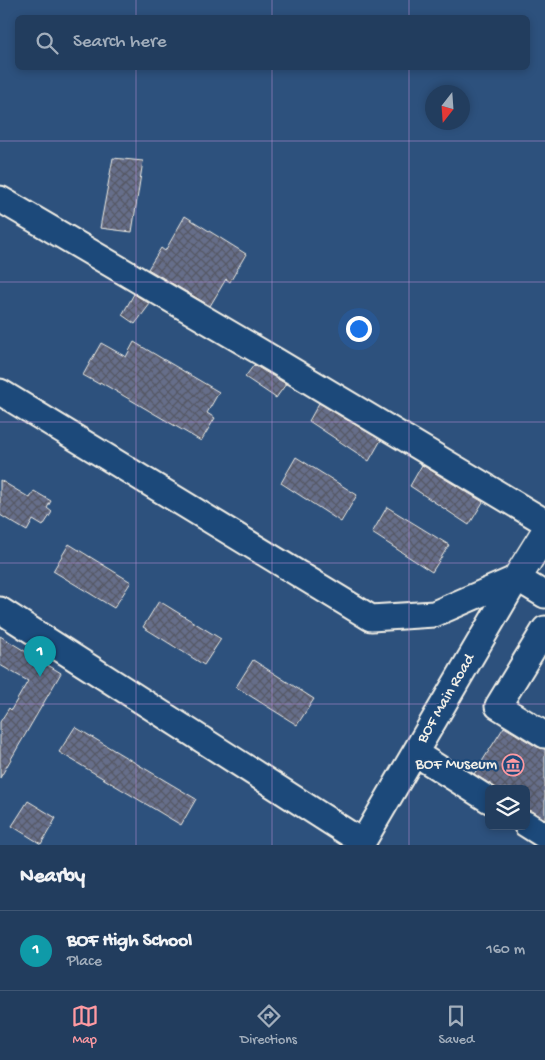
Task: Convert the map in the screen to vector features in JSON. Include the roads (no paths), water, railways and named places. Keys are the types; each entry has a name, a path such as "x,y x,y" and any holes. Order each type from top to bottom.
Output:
{"main road":[{"path":"517,578 545,533"}],"street":[{"path":"0,199 285,366 545,522"},
{"path":"0,392 371,618 434,614 517,578 545,595"},
{"name":"BOF Main Road","path":"367,842 415,753 517,578"},
{"path":"0,610 367,842"},
{"path":"545,629 498,706 545,735"},
{"path":"415,753 485,797"},
{"path":"530,827 545,836"}],"place":[{"name":"BOF High School","path":"40,677"},
{"name":"BOF Museum","path":"513,765"}]}
